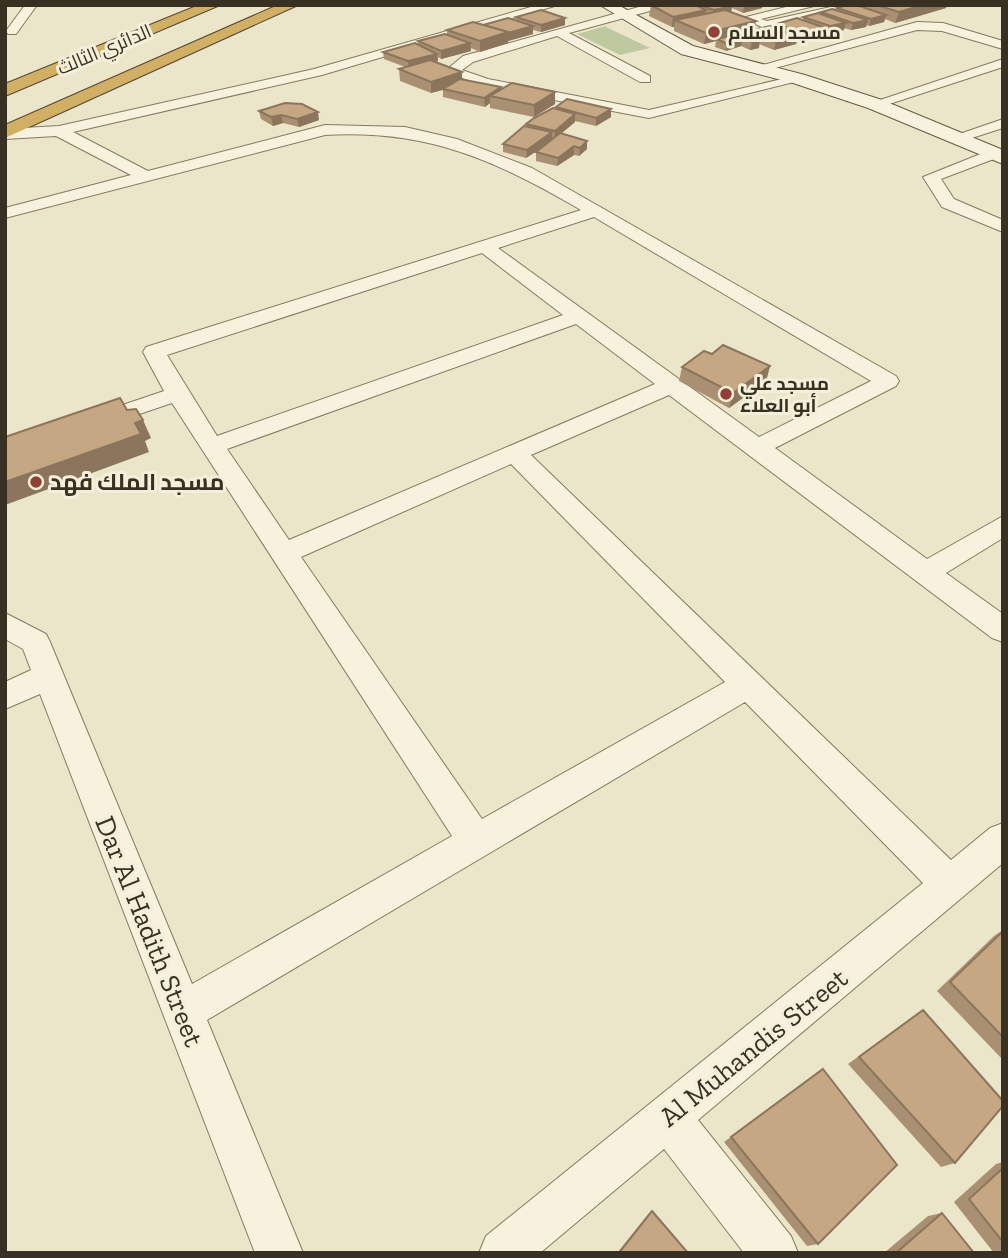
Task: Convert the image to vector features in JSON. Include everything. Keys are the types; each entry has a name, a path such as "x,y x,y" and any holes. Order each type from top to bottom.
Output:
{"highway":[{"path":"5,77 183,5"},
{"name":"الدائري الثالث","path":"5,91 213,5"},
{"name":"الدائري الثالث","path":"5,115 259,5"},
{"path":"5,133 291,5"},
{"path":"5,77 105,50"}],"street":[{"path":"12,31 31,5"},
{"path":"5,133 59,131 317,72 552,5"},
{"path":"666,5 615,9 558,33 468,59 452,71 485,83 649,114 799,79"},
{"path":"812,5 748,18 766,25 857,5"},
{"path":"615,9 687,50 799,79 875,104 998,156"},
{"path":"756,69 917,26 943,27 1003,45"},
{"path":"558,33 645,79"},
{"path":"875,104 1003,63"},
{"path":"956,138 1003,123"},
{"path":"5,213 325,130 359,127 421,132 466,145 526,170 888,381 756,448"},
{"path":"59,131 147,177"},
{"path":"38,132 118,184"},
{"path":"998,156 931,177 948,203 1003,228"},
{"path":"476,841 177,394 154,352 596,211"},
{"path":"485,247 1003,630"},
{"path":"212,446 579,316"},
{"path":"284,553 672,385"},
{"path":"71,431 177,394"},
{"path":"514,453 950,884"},
{"path":"925,573 1003,525"},
{"name":"Dar Al Hadith Street","path":"5,624 35,642 279,1253"},
{"path":"5,696 49,676"},
{"path":"182,1012 748,684"},
{"name":"Al Muhandis Street","path":"503,1253 1003,840"},
{"path":"667,1117 774,1253"}],"green space":[{"path":"606,26 650,48 620,55 577,34"}],"building":[{"path":"651,5 695,5 706,10 673,17"},
{"path":"700,5 730,5 732,6 714,10"},
{"path":"856,5 886,15 871,19 837,8"},
{"path":"876,5 923,5 899,12"},
{"path":"832,9 868,20 853,23 821,12"},
{"path":"541,10 565,18 541,25 516,17"},
{"path":"725,10 756,21 706,33 675,20"},
{"path":"818,13 846,23 830,26 803,17"},
{"path":"508,18 533,26 508,33 483,25"},
{"path":"797,18 828,29 808,35 776,24"},
{"path":"473,22 508,32 480,41 447,30"},
{"path":"771,26 798,37 776,42 747,31"},
{"path":"741,33 760,40 752,42 743,39 727,44 717,39"},
{"path":"445,34 470,43 441,51 418,41"},
{"path":"415,43 437,54 408,61 383,52"},
{"path":"430,60 462,72 431,82 399,69"},
{"path":"460,79 501,87 484,98 443,89"},
{"path":"512,83 555,92 534,105 490,96"},
{"path":"567,99 611,109 596,118 556,107"},
{"path":"285,103 302,104 318,112 297,119 281,115 271,117 259,111"},
{"path":"553,108 575,114 555,131 526,124 534,118"},
{"path":"524,126 552,132 527,150 503,144"},
{"path":"560,133 587,141 580,148 574,146 558,158 536,152"},
{"path":"723,345 770,366 733,393 682,367 704,351 712,354"},
{"path":"120,398 127,410 136,409 143,420 135,423 141,434 5,482 5,437"},
{"path":"1003,931 1003,1037 950,982"},
{"path":"923,1010 1003,1101 1003,1106 955,1163 859,1057"},
{"path":"823,1069 897,1165 818,1244 731,1137"},
{"path":"1003,1168 1003,1242 969,1199"},
{"path":"652,1211 688,1253 619,1253"},
{"path":"942,1213 974,1253 896,1253"}],"place":[{"name":"مسجد السلام","path":"714,32"},
{"name":"مسجد علي أبو العلاء","path":"726,394"},
{"name":"مسجد الملك فهد","path":"36,482"}]}
